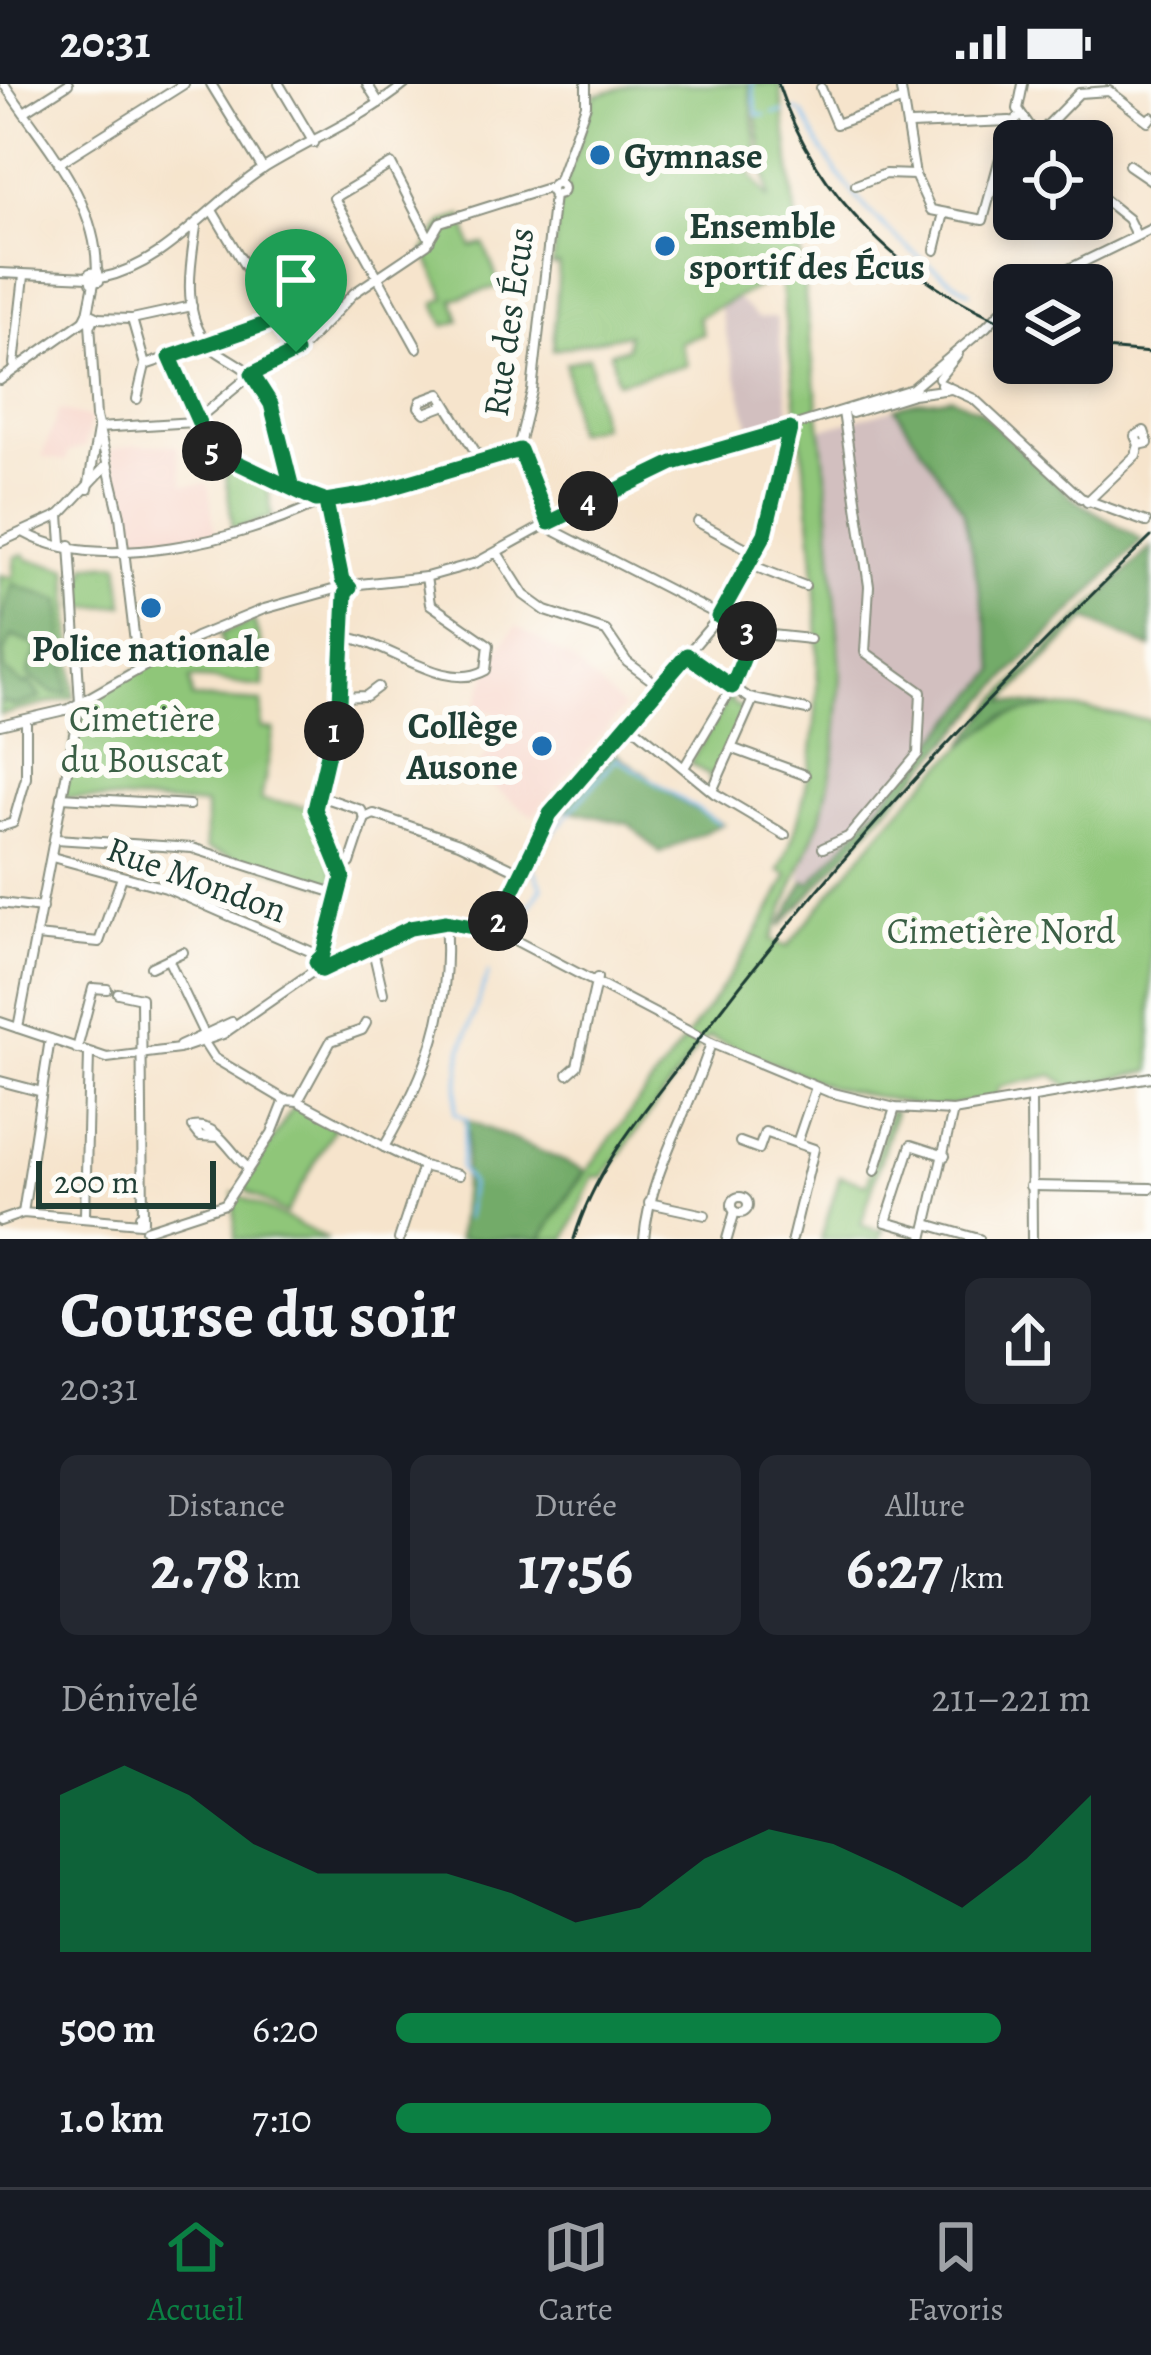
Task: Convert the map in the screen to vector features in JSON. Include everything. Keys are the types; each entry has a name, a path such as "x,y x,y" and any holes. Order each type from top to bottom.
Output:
{"street":[{"path":"24,112 68,84"},
{"path":"59,163 184,84"},
{"path":"211,84 263,170"},
{"path":"279,84 314,143"},
{"path":"367,84 380,103"},
{"path":"0,273 95,277 196,227 263,170 405,84"},
{"name":"Rue des Écus","path":"549,523 520,450 554,188 586,105 586,84"},
{"path":"900,84 915,175 931,210 979,220 987,216 993,191"},
{"path":"1023,84 1024,120"},
{"path":"3,87 59,163 93,227 95,277 90,318 98,428 124,551 138,668"},
{"path":"821,88 838,129 901,100"},
{"path":"1055,120 1079,93 1109,88 1148,121 1151,117"},
{"path":"1012,120 1021,116"},
{"path":"910,125 993,121"},
{"path":"418,348 334,198 391,164 430,240"},
{"path":"1129,166 1151,180"},
{"path":"856,185 885,174 915,175"},
{"path":"98,428 194,422 252,374 296,352 335,311 430,240 440,222 554,188"},
{"path":"1113,211 1136,233"},
{"path":"213,212 296,352"},
{"path":"935,250 944,213"},
{"path":"196,227 192,306 203,338 252,374 271,404 292,488"},
{"path":"1073,264 1151,227"},
{"path":"299,252 335,311"},
{"path":"14,366 24,276"},
{"path":"0,380 90,318 133,319 192,306"},
{"path":"133,319 145,365 136,399"},
{"path":"145,365 212,346 277,320"},
{"path":"0,725 80,703 138,668 250,614 343,587 425,577 498,554 549,523 673,463 934,384 993,321"},
{"path":"0,1022 107,1058 179,1049 239,1021 318,968 327,969 325,958 341,895 341,868 316,815 340,697 343,587 320,504 211,450 194,422 170,357"},
{"path":"934,384 974,400 1087,502 1146,522"},
{"path":"446,405 482,461"},
{"path":"791,427 843,413"},
{"path":"823,848 834,848 848,836 918,754 925,701 914,683 865,652 869,586 843,413"},
{"path":"791,427 751,565 719,617 550,814 498,922 501,933 597,979 711,1043 816,1087 895,1108 952,1111 1151,1077"},
{"path":"88,489 98,428"},
{"path":"1087,502 1136,454 1138,445"},
{"path":"26,533 124,551 238,536 320,504 520,450"},
{"path":"0,542 59,515 108,464"},
{"path":"18,1028 80,703 66,544 59,515"},
{"path":"698,522 757,554"},
{"path":"549,523 553,530 753,634 810,639"},
{"path":"498,554 524,595 546,611 607,632 627,662 661,687"},
{"path":"751,565 805,586"},
{"path":"345,637 378,642 418,668 473,676 486,670 489,645 430,604 425,577"},
{"path":"685,766 732,687 753,634"},
{"path":"687,655 753,699 807,710"},
{"path":"340,697 366,696 378,688"},
{"path":"713,789 753,699"},
{"path":"0,827 13,823 26,778 26,720"},
{"path":"630,724 763,826 784,835"},
{"path":"734,749 805,775"},
{"path":"317,795 362,810 365,818 350,863 341,868"},
{"path":"62,797 189,806"},
{"path":"365,818 374,814 435,835 522,873"},
{"path":"56,838 192,848 341,895"},
{"name":"Rue Mondon","path":"52,857 185,896 325,958"},
{"path":"35,936 99,942 122,877"},
{"path":"0,903 41,908"},
{"path":"483,929 489,921 498,922"},
{"path":"325,958 372,946 410,928 446,922 483,929 491,938 501,933"},
{"path":"384,1147 407,1107 443,1014 449,976 446,922"},
{"path":"372,946 383,993"},
{"path":"151,967 183,952"},
{"path":"168,959 214,1058 285,1100 298,1101 423,1166 459,1175"},
{"path":"568,1073 577,1066 597,979"},
{"path":"77,1049 93,988 107,989"},
{"path":"118,993 141,998 146,1054 143,1228"},
{"path":"298,1101 331,1041 362,1030 366,1023"},
{"path":"23,1213 50,1039"},
{"path":"644,1239 649,1203 711,1043"},
{"path":"85,1214 89,1053"},
{"path":"0,1081 42,1092"},
{"path":"796,1143 816,1087"},
{"path":"1030,1097 1032,1239"},
{"path":"113,1216 143,1228 162,1226 225,1204 275,1127 285,1100"},
{"path":"875,1171 895,1108"},
{"path":"925,1232 946,1156 952,1111"},
{"path":"740,1142 759,1148 765,1132 814,1149 816,1156 792,1239"},
{"path":"219,1137 248,1168"},
{"path":"946,1156 910,1145 886,1222 979,1239"},
{"path":"399,1239 423,1166"},
{"path":"1030,1186 1151,1188"},
{"path":"649,1203 705,1215"},
{"path":"727,1239 735,1211"},
{"path":"0,1221 23,1213 85,1214 124,1217 143,1228"}],"shaded area":[{"path":"736,298 758,318 776,317 791,421 751,432 719,306"},
{"path":"895,408 963,510 996,671 810,884 800,878 830,780 841,674 819,430"},
{"path":"59,410 91,418 85,447 68,452 66,461 42,457"},
{"path":"177,445 184,485 208,483 215,533 137,543 129,537 109,450"},
{"name":"Collège Ausone","path":"516,626 571,659 624,708 533,816 472,772 516,721 475,707 495,654"}],"green space":[{"name":"Cimetière Nord","path":"635,84 749,84 759,166 749,172 769,200 752,84 780,84 826,474 841,674 834,759 821,818 771,940 787,947 900,810 968,743 1001,720 1030,709 1060,707 1151,720 1151,1071 1070,1087 1053,1075 999,1087 995,1099 930,1108 831,1087 710,1037 700,1044 603,1178 594,1176 566,1239 541,1239 702,1016 762,924 788,875 779,871 802,807 814,736 815,579 780,276 698,317 703,334 680,342 687,365 617,382 611,352 627,348 628,334 553,350 559,264 552,265 566,180 595,95"},
{"path":"462,215 472,247 484,244 500,286 453,299 460,321 445,326 435,303 446,298 424,251 443,223"},
{"path":"589,357 601,426 574,432 566,363"},
{"path":"951,397 979,410 1074,499 1142,540 1011,673 780,927 805,881 811,883 996,671 963,510 895,408"},
{"path":"224,461 267,481 272,517 233,530"},
{"path":"1151,547 1151,648 1087,619 1004,701 1053,707 1004,716 963,745 998,699"},
{"path":"24,554 29,560 68,568 74,697 0,715 0,575 13,578 15,557"},
{"path":"119,563 124,605 78,608 76,575 86,573 86,565"},
{"path":"13,584 61,601 68,693 53,693 28,675 38,646 12,636 4,654 5,671 24,685 29,682 41,698 15,706 0,701 0,625"},
{"name":"Cimetière du Bouscat","path":"254,621 264,656 263,687 190,679 192,698 262,702 261,728 274,730 261,800 310,807 336,876 329,886 206,849 206,805 62,797 80,703 181,644 184,648 201,642 206,664 225,656 221,634"},
{"path":"731,694 732,703 743,710 746,703 748,706 709,783 710,776 690,763"},
{"path":"614,752 684,803 722,824 660,853 629,824 564,809"},
{"path":"294,1106 335,1127 286,1214 247,1191 245,1183"},
{"path":"890,1111 895,1112 861,1225 878,1231 884,1226 880,1239 821,1239 840,1176 867,1184"},
{"path":"465,1119 584,1170 541,1239 458,1239 468,1133"},
{"path":"234,1193 328,1239 235,1239"}],"waterway":[{"path":"752,84 757,115"},
{"path":"795,110 803,113 834,168 873,215 918,256 970,292"},
{"path":"773,113 783,112"},
{"path":"759,115 765,115"},
{"path":"517,927 542,887 532,865 538,849 617,758 720,824"},
{"path":"466,1219 470,1183 460,1168 467,1119 455,1113 462,1049 488,973"}],"tram line":[{"path":"574,1239 611,1158 804,907 972,717 1151,537"}],"railway":[{"path":"778,84 815,163 869,231 936,286 993,317"},
{"path":"1113,350 1151,353"}],"place":[{"name":"Gymnase","path":"600,155"},
{"name":"Ensemble sportif des Écus","path":"665,246"},
{"name":"Police nationale","path":"151,608"},
{"name":"Collège Ausone","path":"542,746"}],"route":[{"path":"296,352 252,374 271,404 292,488 316,500 326,502 323,509 342,580 350,588 345,594 340,702 315,809 343,877 323,955 316,962 322,970 410,928 446,922 483,929 489,921 498,922 550,814 687,655 732,687 753,634 719,617 765,534 790,429 754,435 673,463 615,487 549,523 520,450 369,494 316,500 211,450 197,428 170,357 277,320 296,352"}]}
